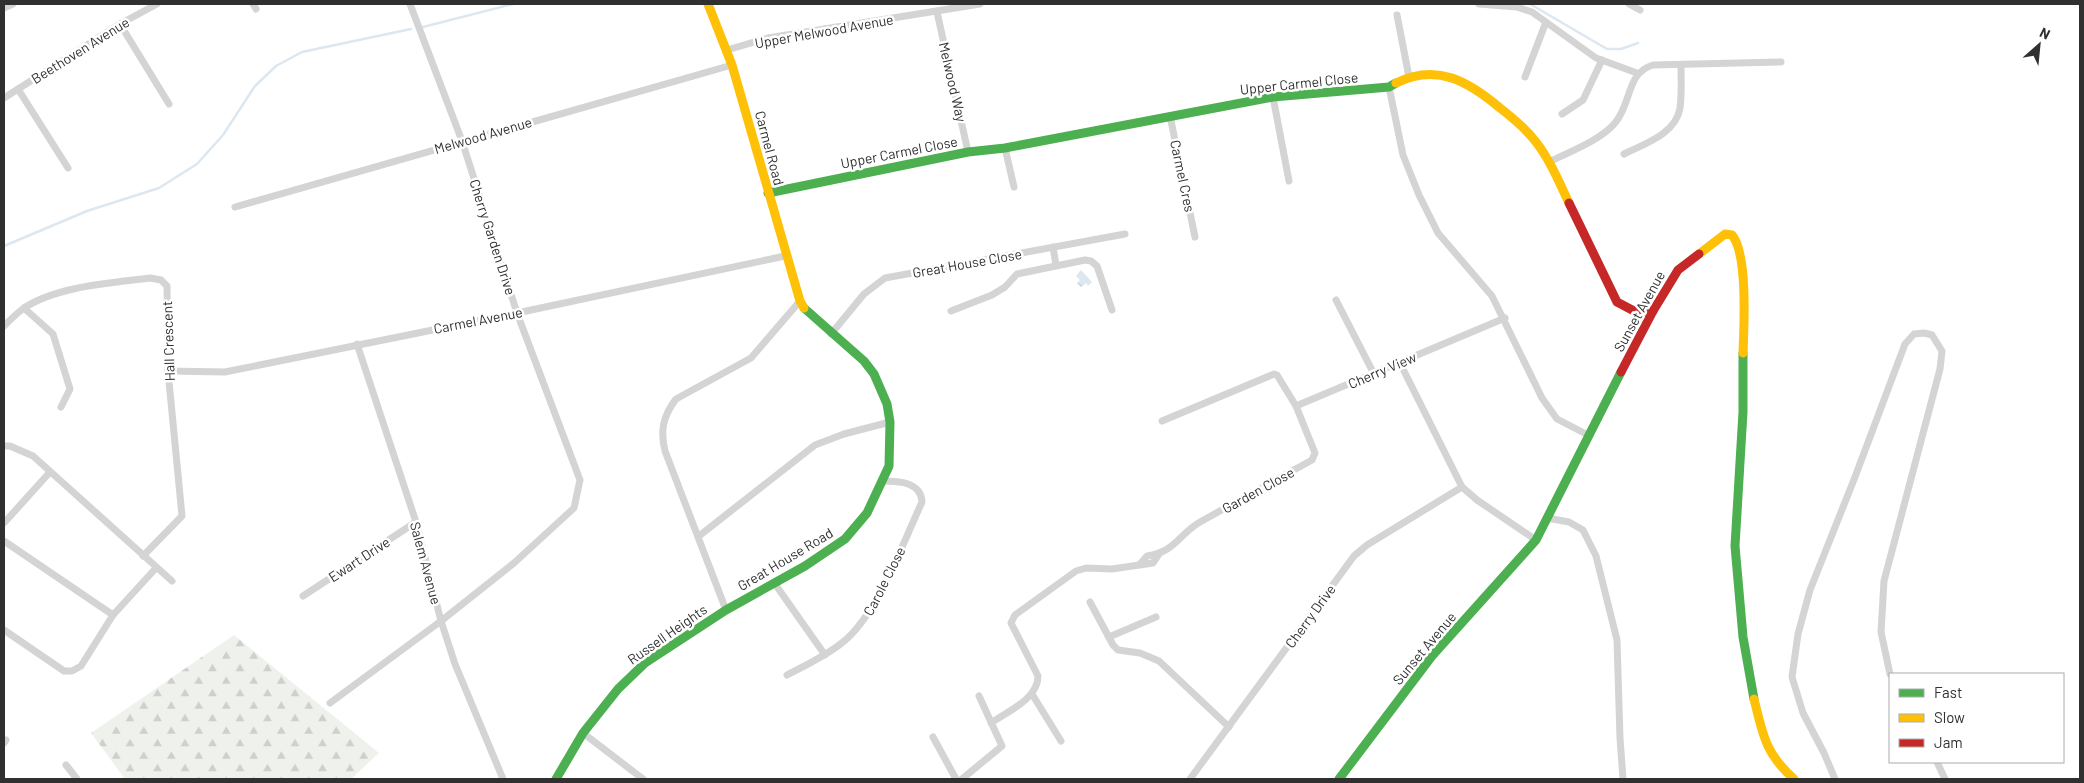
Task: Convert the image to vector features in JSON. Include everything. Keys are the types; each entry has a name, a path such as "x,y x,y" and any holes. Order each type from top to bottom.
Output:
{"street":[{"path":"4,8 13,4"},
{"name":"Beethoven Avenue","path":"4,98 120,24 157,4"},
{"name":"Cherry Garden Drive","path":"330,703 441,621 514,563 574,508 580,480 517,313 462,141 410,4"},
{"name":"Carmel Road","path":"708,4 732,65 785,256 800,302"},
{"name":"Upper Melwood Avenue","path":"727,50 768,38 980,4"},
{"path":"1479,4 1525,9 1602,60 1637,73"},
{"path":"1629,4 1640,10"},
{"name":"Melwood Way","path":"937,12 968,152"},
{"path":"1397,15 1409,77"},
{"path":"1525,78 1546,22"},
{"path":"120,24 169,104"},
{"path":"1562,114 1583,100 1602,60"},
{"path":"1549,162 1603,134 1614,125 1623,113 1637,73 1645,67 1653,65 1781,62"},
{"name":"Melwood Avenue","path":"235,207 732,65"},
{"path":"1624,154 1662,134 1673,123 1680,110 1681,65"},
{"name":"Upper Carmel Close","path":"768,193 968,152 1005,148 1273,97 1389,87 1409,77 1426,74 1453,77 1479,90 1516,121 1536,142 1549,162 1617,302 1630,311 1642,313 1653,311"},
{"path":"1389,87 1403,155 1419,195 1438,233 1492,296 1542,398 1557,419 1588,435"},
{"path":"18,89 68,168"},
{"path":"1273,97 1289,181"},
{"name":"Carmel Cres","path":"1170,116 1196,237"},
{"path":"1005,148 1014,187"},
{"name":"Great House Close","path":"832,334 864,294 885,278 1125,234"},
{"name":"Sunset Avenue","path":"1339,779 1432,656 1536,540 1653,311 1678,270 1725,234 1732,236 1738,242 1744,292 1743,402 1735,546 1743,637 1753,697 1765,744 1784,770 1794,779"},
{"path":"1053,247 1056,265"},
{"name":"Carmel Avenue","path":"168,371 225,372 785,256"},
{"path":"951,310 992,296 1005,287 1017,274 1085,260 1096,263 1112,310"},
{"name":"Hall Crescent","path":"4,326 24,308 44,298 66,292 142,279 161,280 167,286 168,371 182,516 143,556"},
{"path":"1336,300 1374,374"},
{"path":"726,610 661,436 668,409 676,399 751,358 800,302"},
{"name":"Great House Road","path":"726,610 805,566 845,538 856,528 867,513 888,466 890,422 887,404 874,374 864,360 832,334 800,302"},
{"path":"24,308 53,334 70,390 61,407"},
{"name":"Cherry View","path":"1296,406 1504,318"},
{"path":"1835,779 1824,753 1802,713 1792,677 1798,634 1810,590 1905,344 1914,334 1924,333 1932,336 1942,350 1940,369 1884,581 1881,632 1890,673"},
{"name":"Salem Avenue","path":"357,344 416,522 441,621 455,664 503,779"},
{"path":"1400,363 1462,488 1536,540"},
{"path":"1162,421 1274,374 1296,406"},
{"name":"Garden Close","path":"1032,694 1036,688 1038,676 1012,625 1012,618 1076,570 1086,568 1112,569 1140,564 1147,556 1159,554 1170,548 1191,527 1312,460 1315,453 1296,406"},
{"path":"699,536 815,445 844,434 890,422"},
{"path":"4,446 10,446 33,456 172,581"},
{"path":"4,523 50,472"},
{"name":"Carole Close","path":"787,675 824,655 844,641 860,625 874,604 922,502 922,495 917,488 898,481 882,482"},
{"name":"Cherry Drive","path":"1190,779 1354,556 1367,545 1462,488"},
{"path":"1547,518 1569,522 1583,530 1596,556 1617,640 1620,738 1624,779"},
{"name":"Ewart Drive","path":"303,596 416,522"},
{"path":"4,541 114,615"},
{"path":"4,630 64,670 72,671 81,666 114,615 156,568"},
{"path":"775,584 824,655"},
{"path":"1090,602 1118,650 1140,653 1159,661 1229,727"},
{"name":"Russell Heights","path":"556,779 584,733 618,689 645,662 726,610"},
{"path":"1109,637 1156,617"},
{"path":"991,723 1032,694 1061,741"},
{"path":"962,779 1002,748 1002,743 979,696"},
{"path":"584,733 643,779"},
{"path":"934,737 956,779"},
{"path":"1937,763 1945,779"},
{"path":"66,765 77,779"}],"green space":[{"path":"234,635 379,753 351,779 125,779 91,733"}],"water":[{"path":"1081,270 1092,282 1088,286 1086,283 1081,287 1077,283 1080,280 1076,276"}],"waterway":[{"path":"423,27 513,4"},
{"path":"1530,4 1607,49 1621,49 1638,43"},
{"path":"4,246 87,211 159,188 197,164 223,135 255,86 276,66 302,52 411,29"}],"traffic: fast":[{"path":"768,193 968,152 1005,148 1273,97 1389,87 1396,83"},
{"path":"556,779 583,733 618,689 645,663 726,610 805,566 845,539 867,513 889,466 890,422 887,404 874,374 864,361 804,308"},
{"path":"1743,353 1743,412 1735,546 1743,637 1754,699"},
{"path":"1339,779 1432,656 1536,540 1621,372"}],"traffic: slow":[{"path":"708,4 732,65 800,301 804,308"},
{"path":"1396,83 1411,77 1438,75 1464,83 1488,98 1532,137 1550,164 1569,203"},
{"path":"1699,254 1725,234 1732,235 1737,244 1741,258 1744,291 1743,353"},
{"path":"1754,699 1763,733 1771,752 1784,770 1794,779"}],"traffic: jam":[{"path":"1569,203 1617,302 1634,311 1653,311"},
{"path":"1621,372 1653,311 1678,270 1699,254"}]}
